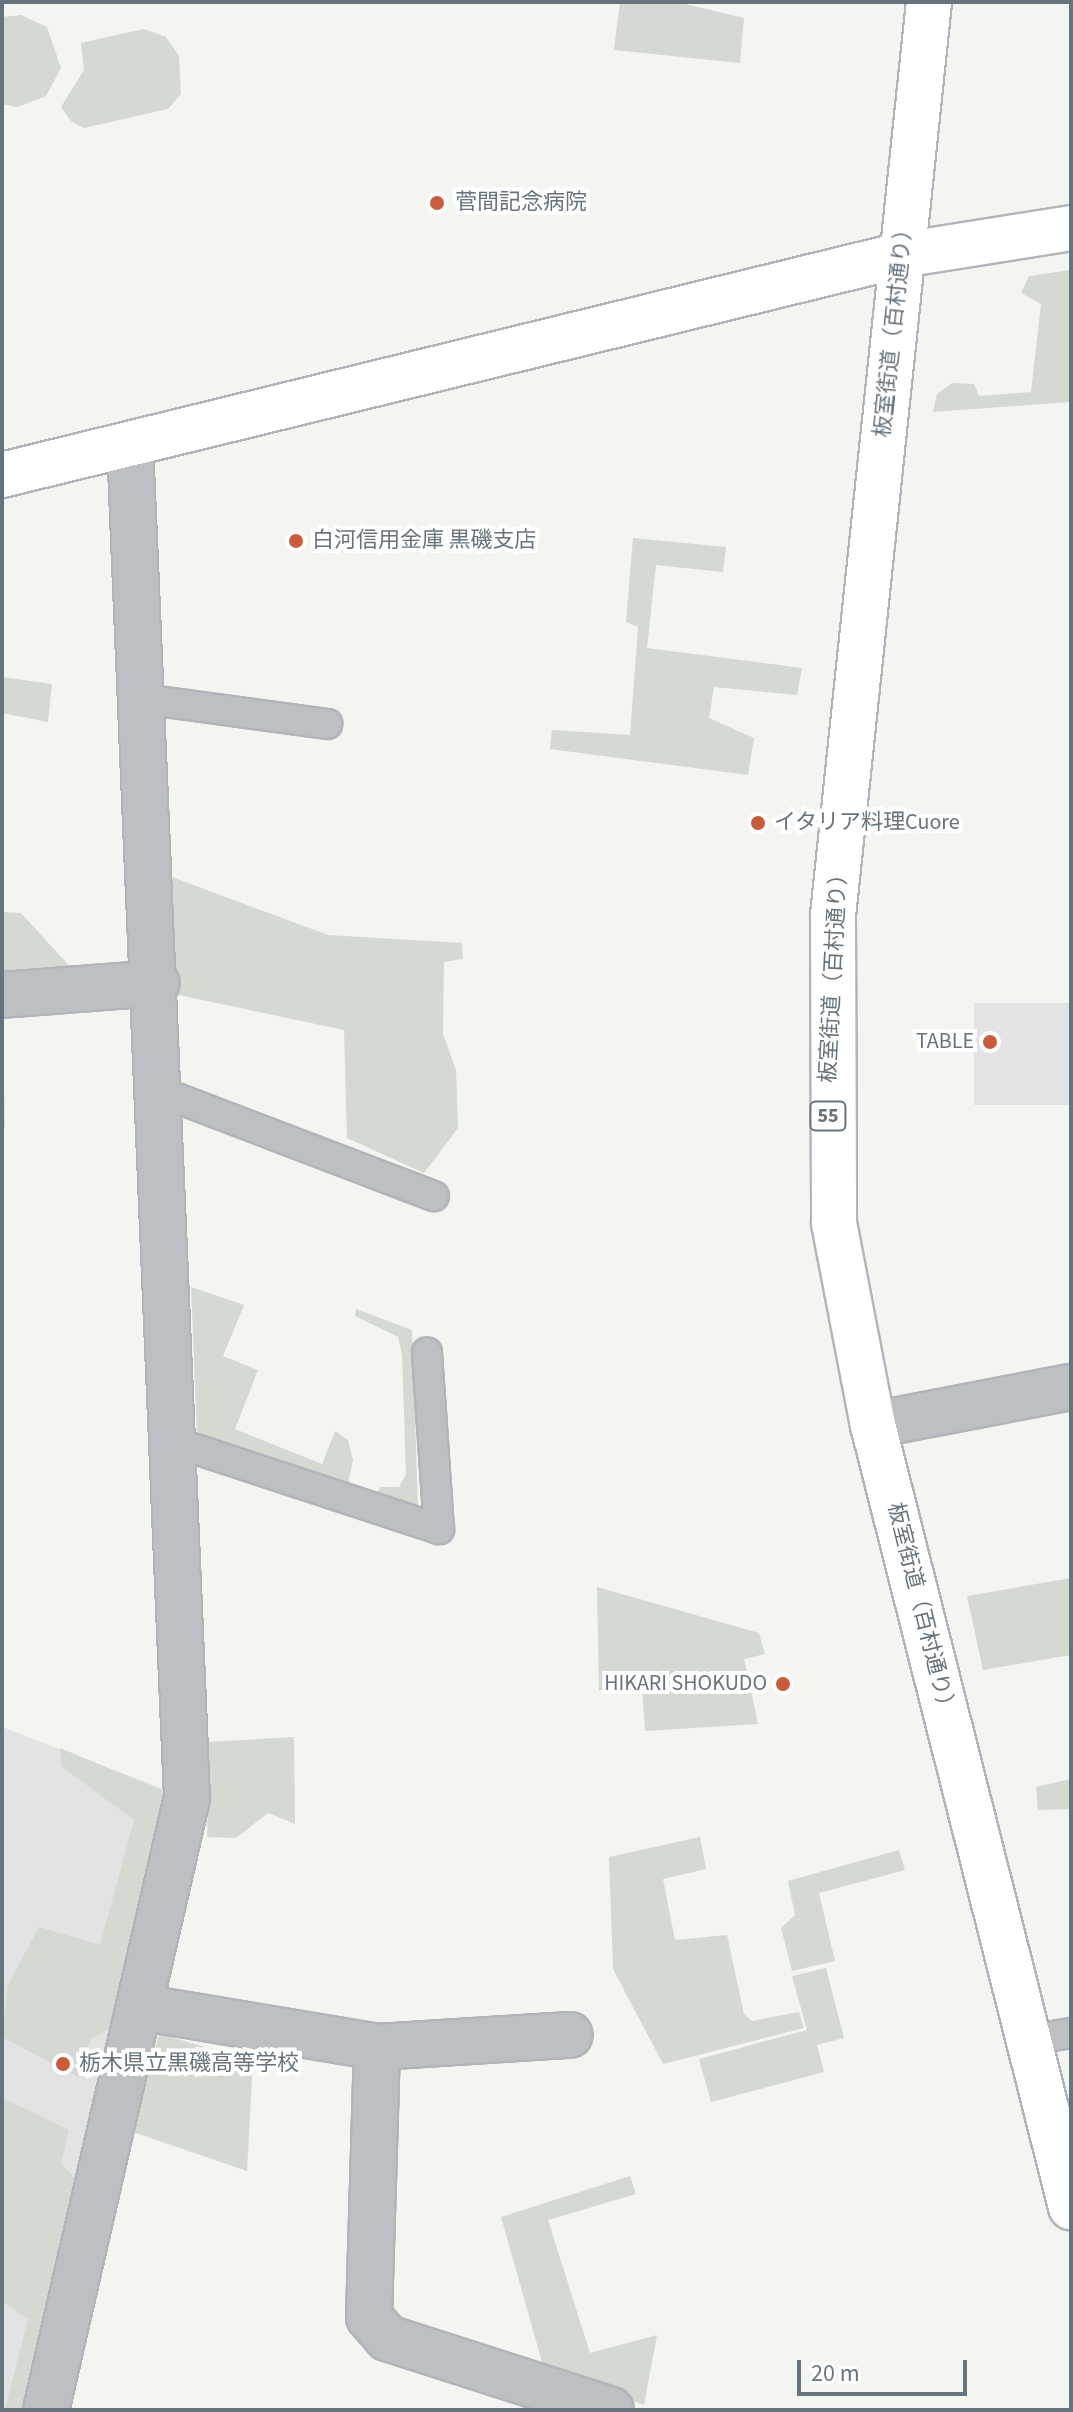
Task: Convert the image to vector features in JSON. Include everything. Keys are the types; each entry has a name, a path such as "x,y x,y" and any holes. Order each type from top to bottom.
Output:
{"main road":[{"name":"板室街道（百村通り）","path":"929,2 833,916 828,1028 834,1223 873,1425 1050,2037 1071,2207"},
{"path":"2,475 901,255 1071,228"}],"street":[{"path":"46,2410 187,1798 157,983 130,445"},
{"path":"2,995 157,983"},
{"path":"873,1425 1071,1387"},
{"path":"139,2007 377,2047 570,2035"},
{"path":"377,2047 369,2317 387,2338 611,2410"}],"lane":[{"path":"143,699 327,724"},
{"path":"161,1092 434,1196"},
{"path":"174,1442 439,1529 427,1352"}],"shaded area":[{"path":"620,2 677,2 744,18 740,63 614,50"},
{"path":"21,15 47,27 61,68 46,96 17,107 2,104 2,17"},
{"path":"144,29 166,37 179,56 181,94 168,109 84,128 71,121 61,107 84,70 81,43"},
{"path":"1071,270 1071,402 933,412 937,394 952,383 974,384 979,396 1031,392 1041,304 1021,293 1029,276"},
{"path":"633,538 726,547 723,572 656,565 647,648 802,668 797,695 714,687 709,718 754,738 748,775 550,749 552,730 630,735 638,627 626,622"},
{"path":"2,677 52,684 48,722 2,713"},
{"path":"172,877 328,935 462,943 463,959 444,962 443,1034 456,1070 458,1128 424,1173 347,1138 344,1030 174,994"},
{"path":"2,912 21,913 73,970 2,977"},
{"path":"974,1003 1071,1003 1071,1105 974,1105"},
{"path":"2,1014 5,1128 2,1128"},
{"path":"191,1287 244,1305 223,1356 258,1370 235,1429 322,1464 335,1431 348,1440 353,1460 348,1483 197,1435"},
{"path":"356,1309 412,1330 418,1507 376,1496 380,1487 399,1487 406,1474 402,1355 398,1337 355,1316"},
{"path":"1071,1578 1071,1655 983,1670 967,1596"},
{"path":"597,1587 759,1633 765,1654 744,1659 758,1724 645,1731 642,1688 599,1690"},
{"name":"栃木県立黒磯高等学校","path":"2,1727 187,1798 46,2410 2,2410"},
{"path":"294,1737 295,1824 268,1813 236,1838 207,1837 209,1742"},
{"path":"60,1748 164,1791 113,2027 91,2038 80,2078 2,2037 8,1985 39,1927 100,1945 134,1820 61,1766"},
{"path":"1071,1779 1071,1809 1038,1810 1036,1787"},
{"path":"700,1837 706,1869 663,1879 675,1940 727,1935 744,2014 752,2021 799,2012 804,2028 663,2064 613,1969 609,1857"},
{"path":"899,1850 905,1870 819,1893 835,1961 792,1971 781,1928 795,1915 788,1881"},
{"path":"826,1968 844,2038 817,2045 824,2072 711,2102 699,2059 807,2030 792,1976"},
{"path":"159,2034 253,2060 247,2171 133,2132"},
{"path":"2,2098 69,2130 61,2164 80,2183 31,2410 5,2410 28,2319 2,2301"},
{"path":"630,2176 636,2194 548,2220 590,2353 657,2335 644,2405 544,2369 501,2217"}],"place":[{"name":"菅間記念病院","path":"437,203"},
{"name":"白河信用金庫 黒磯支店","path":"296,541"},
{"name":"イタリア料理Cuore","path":"758,823"},
{"name":"TABLE","path":"990,1042"},
{"name":"HIKARI SHOKUDO","path":"783,1684"},
{"name":"栃木県立黒磯高等学校","path":"63,2064"}]}
